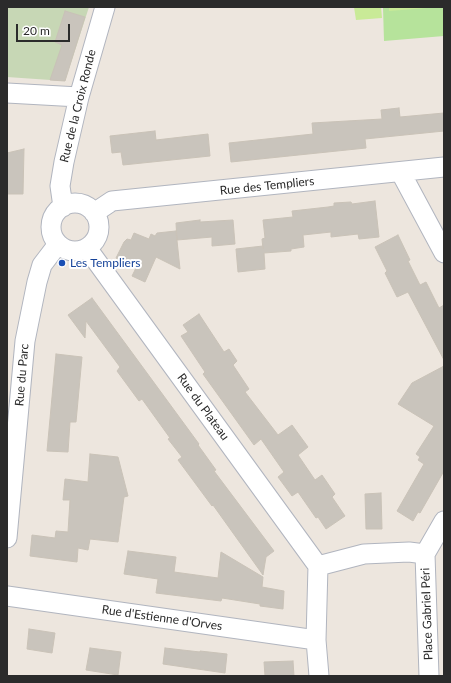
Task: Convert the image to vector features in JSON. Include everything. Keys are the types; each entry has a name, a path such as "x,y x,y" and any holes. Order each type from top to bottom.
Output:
{"street":[{"name":"Rue de la Croix Ronde","path":"63,207 60,186 64,162 79,97 105,7"},
{"path":"7,92 79,97"},
{"name":"Rue des Templiers","path":"94,213 112,201 444,168"},
{"path":"401,173 444,253"},
{"path":"76,204 89,208 94,213 98,228 97,236 93,243 87,248 79,251 64,249 58,244 51,231 53,217 57,211 63,207 76,204"},
{"name":"Rue du Parc","path":"7,538 25,341 42,265 58,244"},
{"name":"Rue du Plateau","path":"87,248 318,566"},
{"path":"425,554 444,521"},
{"name":"Place Gabriel Péri","path":"318,566 364,554 409,552 425,554 429,676"},
{"path":"318,566 316,640 319,676"},
{"name":"Rue d'Estienne d'Orves","path":"7,596 316,640"},
{"path":"428,653 444,664"}],"green space":[{"path":"7,7 89,7 65,81 7,77"},
{"path":"354,7 381,7 382,18 356,20"},
{"path":"383,7 444,7 444,36 384,41"},
{"path":"389,7 440,7 389,11"}],"building":[{"path":"65,11 85,17 65,81 50,80 62,45 55,42"},
{"path":"399,108 400,117 444,113 444,131 365,139 366,148 231,162 229,143 313,134 312,123 382,119 381,110"},
{"path":"155,131 156,140 208,134 210,156 123,165 121,152 112,153 110,136"},
{"path":"24,149 23,194 7,194 7,153"},
{"path":"375,201 379,237 359,239 358,234 331,237 331,232 303,235 304,247 291,249 291,251 264,253 265,269 238,272 236,249 263,246 262,239 265,238 263,220 293,217 292,211 334,206 334,203 351,202 352,204"},
{"path":"200,220 200,222 233,220 235,244 212,246 212,237 177,240 176,223"},
{"path":"176,231 180,269 156,257 145,282 132,276 136,268 116,258 124,242 127,239 131,240 134,233 149,239 151,234 155,236 157,233"},
{"path":"398,235 410,260 408,261 420,285 426,282 439,308 444,305 444,360 408,292 397,297 385,273 387,271 375,247"},
{"path":"92,298 199,444 198,445 216,470 214,471 274,551 266,557 263,575 213,505 212,506 178,460 182,457 168,439 170,438 142,399 139,401 117,371 120,367 86,321 85,338 68,315"},
{"path":"199,314 224,352 229,349 237,361 233,365 249,389 245,392 278,435 292,425 308,447 298,455 315,480 322,475 335,494 332,497 345,516 326,529 318,517 316,518 298,492 292,496 278,477 284,472 261,439 254,445 203,374 205,372 181,336 188,332 183,325"},
{"path":"56,354 82,357 76,422 70,422 68,452 47,451"},
{"path":"444,366 444,471 420,513 418,512 413,521 397,511 424,464 418,460 420,457 416,454 434,426 398,404 412,383"},
{"path":"90,454 118,457 128,496 124,497 118,542 90,539 88,550 78,548 77,562 30,556 32,535 55,538 56,531 68,532 70,500 63,500 65,479 88,482"},
{"path":"381,493 382,529 366,529 365,494"},
{"path":"128,551 176,557 174,572 218,578 221,552 263,577 262,587 284,591 283,609 222,598 221,601 156,593 158,579 124,574"},
{"path":"29,629 55,633 52,653 27,649"},
{"path":"90,648 121,652 118,675 86,670"},
{"path":"165,648 227,654 225,673 163,664"},
{"path":"293,661 294,676 265,676 264,662"}],"place":[{"name":"Les Templiers","path":"62,263"}]}
